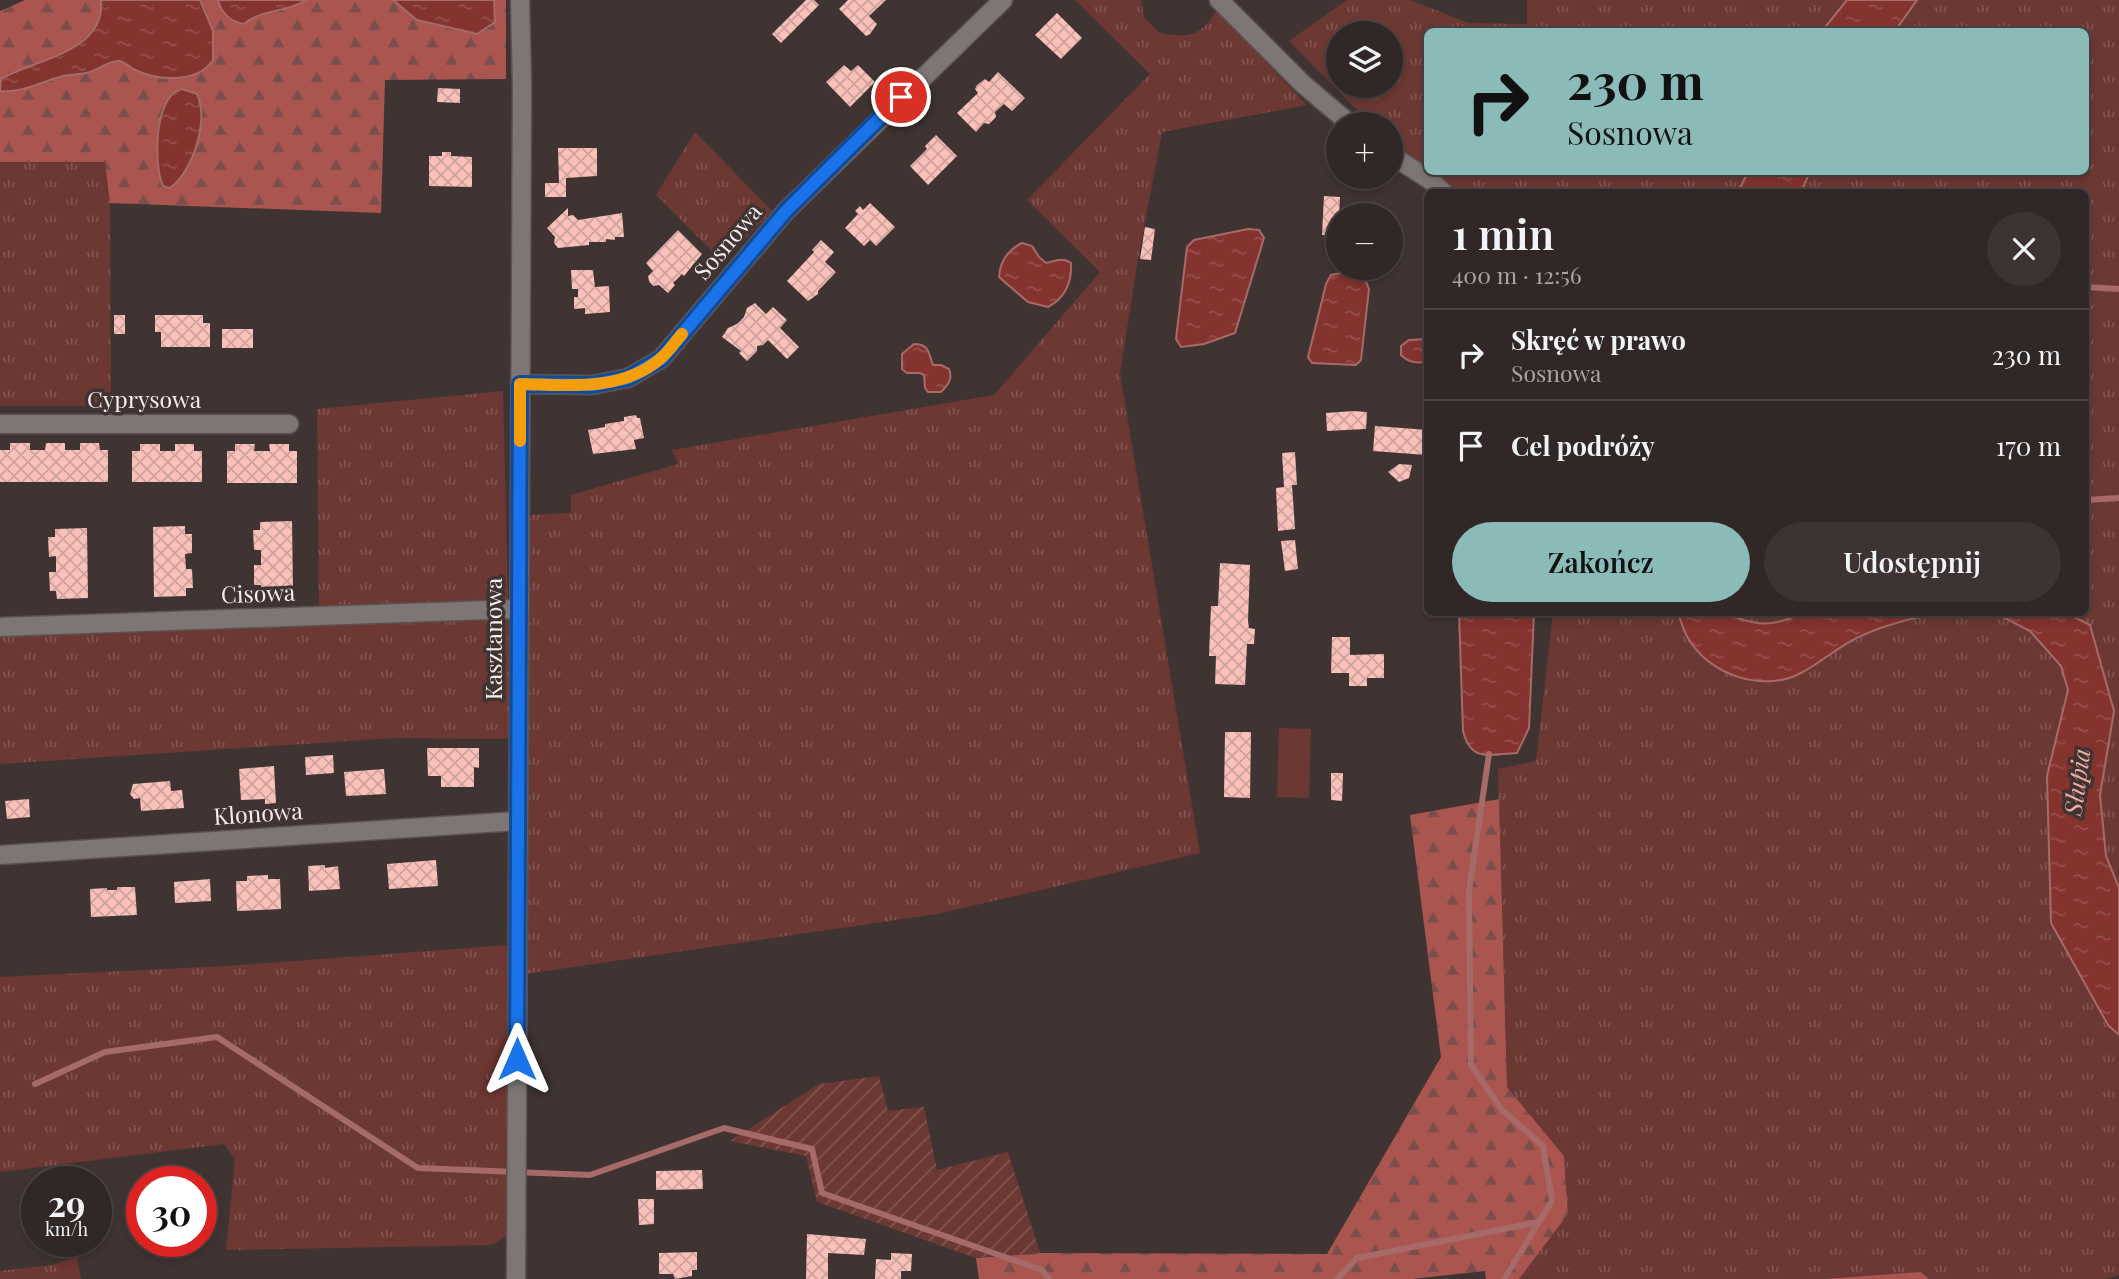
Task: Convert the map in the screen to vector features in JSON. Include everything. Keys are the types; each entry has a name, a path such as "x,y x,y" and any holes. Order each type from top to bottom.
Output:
{"street":[{"name":"Kasztanowa","path":"516,1279 520,0"},
{"name":"Sosnowa","path":"520,384 592,385 628,378 661,359 786,211 1003,0"},
{"path":"1219,0 1303,85 1336,112"},
{"path":"1403,163 1440,189"},
{"name":"Cyprysowa","path":"0,424 289,424"},
{"name":"Cisowa","path":"0,626 518,609"},
{"name":"Klonowa","path":"0,855 518,821"}],"green space":[{"path":"25,0 506,0 506,79 385,80 381,213 110,203 105,162 0,162 0,11"},
{"path":"1075,0 1141,0 1144,17 1159,33 1178,35 1193,34 1205,26 1217,10 1307,105 1162,132 1120,373 1200,853 937,914 525,974 527,515 571,513 571,495 678,464 672,450 994,395 1100,272 1027,200 1150,74"},
{"path":"1347,0 1410,0 1468,23 1527,24 1527,0 1847,0 1824,28 1424,28 1424,175 1746,175 1740,189 1435,189 1403,157 1403,112 1359,112 1345,98 1403,98 1403,21 1326,21 1326,78 1289,41"},
{"path":"1917,0 2119,0 2119,888 2106,856 2100,795 2114,711 2090,625 2072,616 2089,616 2089,189 1802,189 1809,175 2089,175 2089,28 1897,28"},
{"path":"695,132 772,211 723,262 656,195"},
{"path":"0,162 106,162 110,203 111,406 0,406"},
{"path":"503,391 508,599 319,606 317,409"},
{"path":"1553,616 1679,616 1688,638 1799,674 1862,637 1922,616 2001,616 2030,631 2061,665 2068,689 2064,713 2051,923 2108,1025 2119,1035 2119,1275 2105,1279 1929,1279 1921,1272 1823,1279 1519,1279 1568,1213 1564,1156 1507,1087 1498,769 1536,761"},
{"path":"1737,616 1796,616 1779,622 1764,623"},
{"path":"508,618 511,739 394,738 0,764 0,634"},
{"path":"1279,728 1311,729 1309,798 1277,797"},
{"path":"1499,799 1507,1087 1564,1156 1568,1214 1519,1279 1486,1279 1485,1271 1412,1279 979,1279 976,1258 1040,1253 1327,1254 1441,1057 1410,815"},
{"path":"511,945 507,1236 491,1245 226,1250 235,1159 224,1144 48,1166 21,1166 21,1169 0,1172 0,977 226,966"},
{"path":"879,1076 888,1111 924,1107 937,1170 1008,1152 1040,1253 976,1258 817,1202 806,1156 730,1141 819,1084"},
{"path":"77,1257 81,1279 0,1279 0,1271 52,1265"},
{"path":"1921,1272 1929,1279 1823,1279"}],"water":[{"path":"101,0 200,0 213,31 213,60 206,68 187,77 153,76 116,61 87,73 63,76 17,90 0,91 1,79 80,43 92,32 99,18"},
{"path":"218,0 306,0 258,16 244,24 227,16"},
{"path":"393,0 494,0 495,22 477,34 417,20"},
{"path":"1847,0 1917,0 1897,28 1824,28"},
{"path":"182,89 197,94 200,105 200,131 186,170 170,188 163,186 160,176 158,132 166,104 173,94"},
{"path":"1746,175 1809,175 1802,189 1740,189"},
{"path":"1248,229 1259,230 1264,238 1235,333 1204,344 1181,347 1176,339 1187,247 1194,240"},
{"path":"1022,243 1032,246 1046,263 1062,260 1071,263 1066,289 1059,299 1048,307 1028,302 999,277 1006,257"},
{"path":"1328,280 1365,280 1369,289 1361,360 1356,365 1312,363 1308,357"},
{"path":"1424,339 1424,362 1413,362 1401,355 1401,346 1409,340"},
{"path":"914,344 926,347 933,365 949,369 949,382 941,392 928,392 924,375 907,373 902,369 902,354"},
{"path":"1459,616 1534,616 1529,728 1517,753 1490,755 1476,752 1471,748 1463,731"},
{"path":"1679,616 1737,616 1747,621 1764,623 1779,622 1796,616 1926,616 1871,632 1846,644 1801,673 1770,681 1738,677 1723,671 1697,651 1683,629"},
{"name":"Słupia","path":"2001,616 2072,616 2090,625 2114,711 2100,795 2106,856 2119,888 2119,1035 2108,1025 2051,923 2047,776 2068,690 2061,666 2030,631"}],"building":[{"path":"806,0 814,0 819,5 781,43 772,34"},
{"path":"848,0 886,0 869,16 877,24 870,34 866,36 839,9"},
{"path":"1057,13 1082,38 1061,59 1035,35"},
{"path":"844,65 851,71 858,65 875,82 850,107 826,82"},
{"path":"998,72 1025,98 1012,111 1004,104 995,112 996,117 989,124 984,123 976,132 957,113 978,93 975,89 977,85 985,79 989,82"},
{"path":"438,88 460,89 460,103 437,102"},
{"path":"936,135 957,156 928,185 910,166 927,149 925,146"},
{"path":"558,148 597,148 597,176 566,178 566,197 545,197 545,183 559,183"},
{"path":"442,152 451,152 451,156 472,157 472,187 429,186 429,156 442,156"},
{"path":"1324,196 1340,197 1340,203 1326,203 1326,235 1322,235"},
{"path":"870,203 895,227 876,246 870,240 864,246 845,228 858,214 855,211 860,206 863,210"},
{"path":"568,208 568,216 573,215 578,220 622,213 624,237 606,239 606,242 589,242 589,245 558,248 554,243 555,237 547,228"},
{"path":"1145,227 1155,229 1151,260 1140,259"},
{"path":"678,230 702,254 684,276 682,274 673,283 675,285 668,293 649,281 648,276 653,271 646,263"},
{"path":"821,240 834,252 825,262 836,272 818,294 808,301 787,281 814,252 812,250"},
{"path":"571,270 593,270 595,287 609,286 610,312 585,314 585,308 574,309 574,297 578,297 578,289 572,289"},
{"path":"755,303 766,314 773,307 787,320 780,328 799,347 787,359 768,340 757,346 757,351 747,361 739,353 741,351 722,337 728,328 744,317 747,308"},
{"path":"114,315 125,315 125,334 114,334"},
{"path":"155,315 203,315 203,323 210,323 210,347 161,347 161,332 155,332"},
{"path":"222,329 253,329 253,348 222,348"},
{"path":"1367,412 1366,429 1327,431 1326,413"},
{"path":"636,415 640,418 644,438 634,440 636,449 593,454 588,430 605,427 605,424 624,421 624,417"},
{"path":"1375,426 1424,430 1424,455 1373,451"},
{"path":"10,443 30,443 30,450 45,450 46,443 65,443 65,450 80,450 80,443 99,443 100,450 108,450 108,482 0,482 0,450 10,450"},
{"path":"140,444 160,444 160,451 175,451 175,444 194,444 194,451 202,451 202,482 132,482 132,451 140,451"},
{"path":"235,444 255,444 254,451 270,451 269,444 289,444 289,451 297,451 297,483 227,483 227,451 235,451"},
{"path":"1295,452 1297,485 1292,485 1295,529 1278,531 1276,488 1284,487 1282,453"},
{"path":"1399,464 1412,465 1409,478 1399,482 1388,472"},
{"path":"292,521 293,592 261,593 261,585 254,585 254,565 261,565 261,550 254,550 253,530 260,530 260,522"},
{"path":"185,526 185,534 192,534 192,553 185,554 186,569 192,569 193,588 186,588 186,596 154,597 153,527"},
{"path":"87,528 88,598 57,599 56,591 50,591 49,572 56,572 56,556 49,557 48,537 55,537 55,529"},
{"path":"1295,540 1298,569 1285,571 1281,541"},
{"path":"1220,563 1250,565 1248,621 1249,628 1255,629 1254,644 1247,644 1245,685 1215,684 1216,656 1209,656 1211,606 1218,606"},
{"path":"1332,637 1350,637 1350,655 1384,654 1384,678 1367,678 1367,686 1349,686 1349,673 1331,673"},
{"path":"1225,732 1251,732 1250,798 1224,797"},
{"path":"427,748 479,748 479,768 474,767 474,787 441,787 441,776 428,776"},
{"path":"333,755 334,773 306,775 305,757"},
{"path":"274,766 276,803 265,804 265,799 241,800 239,769"},
{"path":"384,769 386,794 346,796 344,772"},
{"path":"1331,773 1343,773 1342,801 1331,800"},
{"path":"170,781 171,791 182,790 184,808 141,811 140,798 134,799 130,794 133,784"},
{"path":"29,799 30,817 7,819 5,801"},
{"path":"436,860 438,886 389,889 387,864"},
{"path":"325,865 325,868 338,866 340,889 309,891 308,866"},
{"path":"268,875 268,879 280,879 281,909 237,911 236,881 247,881 247,876"},
{"path":"210,879 211,901 175,903 174,882"},
{"path":"117,887 135,887 137,915 91,917 90,889 117,890"},
{"path":"702,1170 703,1189 656,1190 656,1171"},
{"path":"638,1199 654,1199 654,1224 639,1225"},
{"path":"807,1234 866,1239 864,1255 828,1253 828,1279 806,1279"},
{"path":"697,1252 697,1270 692,1270 692,1276 675,1279 673,1274 659,1274 659,1253"},
{"path":"891,1253 912,1254 911,1271 901,1271 901,1279 875,1279 876,1259 891,1260"}],"waterway":[{"path":"2089,287 2119,289"},
{"path":"2089,500 2119,498"},
{"path":"1489,754 1469,891 1471,1065 1502,1110 1543,1146 1552,1201 1504,1279"},
{"path":"35,1084 105,1052 217,1037 418,1168 590,1175 724,1128 812,1149 822,1193 1042,1270 1049,1279"},
{"path":"1337,1279 1357,1258 1539,1222"}],"slow traffic":[{"path":"520,441 520,384 592,385 628,378 661,359 682,334"}],"route":[{"path":"517,1059 520,384 592,385 628,378 661,359 786,211 901,97"}]}
